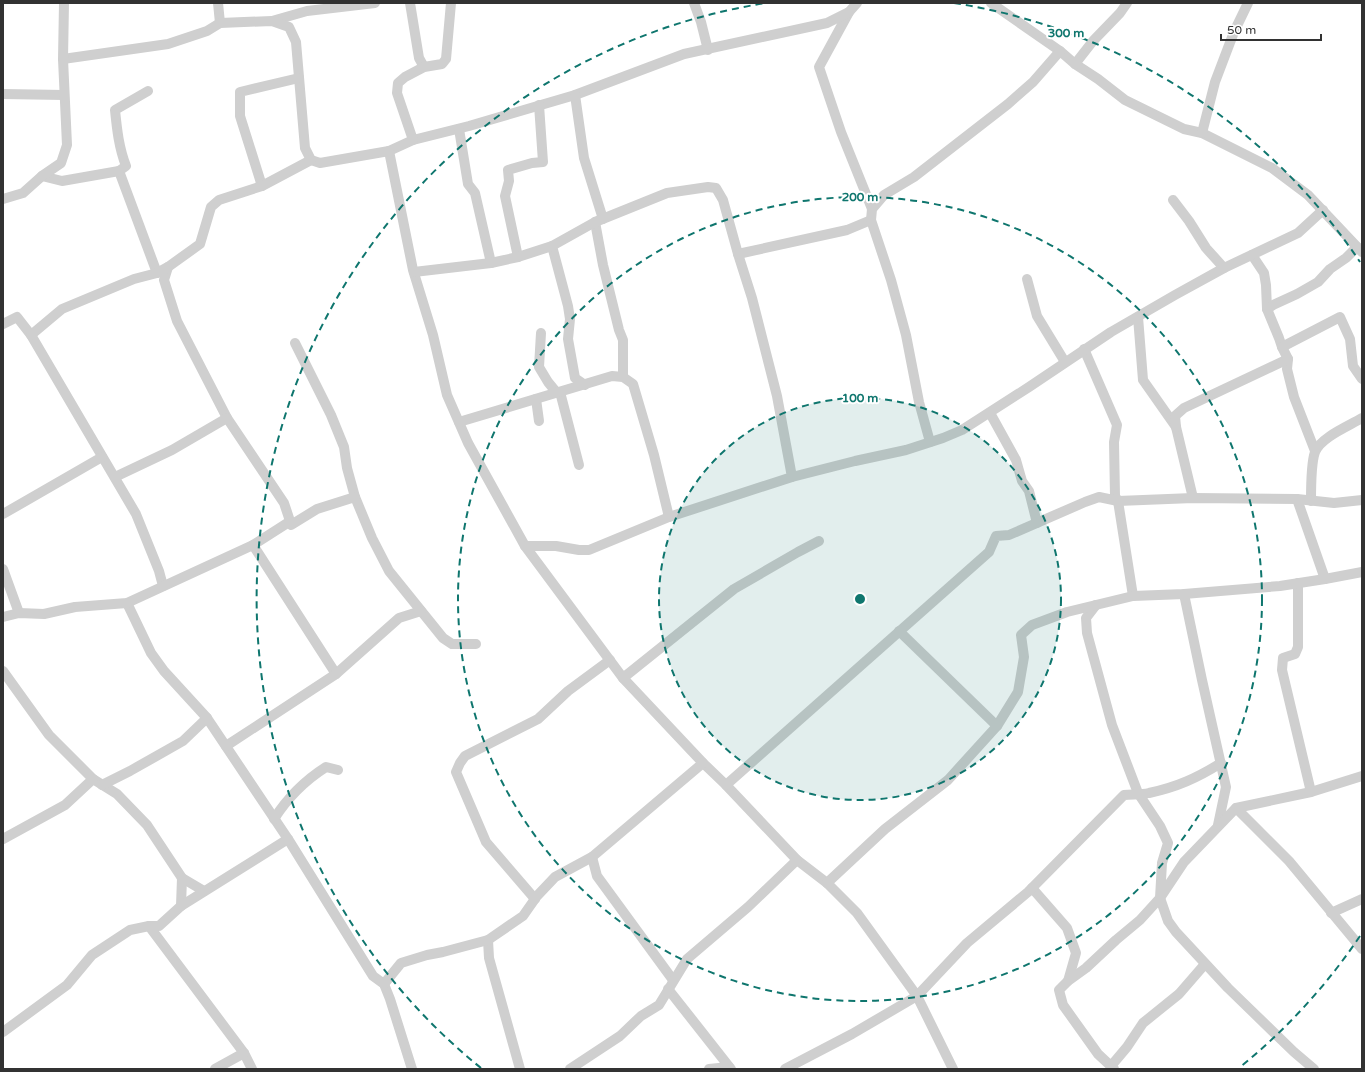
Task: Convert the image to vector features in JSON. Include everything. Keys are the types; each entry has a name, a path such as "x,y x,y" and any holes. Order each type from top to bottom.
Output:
{"street":[{"path":"3,199 23,193 42,176 61,163 67,145 63,59 64,3"},
{"path":"218,3 220,23"},
{"path":"63,59 168,44 207,31 220,23 272,21 307,11 375,3"},
{"path":"410,3 419,58 424,67"},
{"path":"413,140 397,93 398,83 405,77 424,67 442,64 446,59 451,3"},
{"path":"694,3 701,22 708,50"},
{"path":"857,3 849,12 819,67 841,132 872,208 871,220 891,280 906,335 919,402 930,442"},
{"path":"991,3 1060,51 1075,64 1098,79 1124,100 1184,130 1202,134 1272,168 1308,195 1359,249 1330,269 1318,282 1267,309"},
{"path":"1075,64 1093,41 1120,13 1127,3"},
{"path":"1202,134 1215,82 1234,32 1248,3"},
{"path":"272,21 289,27 296,42 305,148 311,160 320,163 389,151 413,140 458,129 575,95 684,54 827,23 849,12"},
{"path":"872,208 884,195 914,177 1008,104 1033,82 1060,51"},
{"path":"262,186 240,116 240,92 299,78"},
{"path":"42,176 62,181 119,171 126,166 121,154 117,130 116,110 148,91"},
{"path":"3,94 64,95"},
{"path":"575,95 584,158 599,221 603,265 619,330 623,340 623,377"},
{"path":"518,257 505,196 509,181 508,170 532,163 543,162 539,105"},
{"path":"458,129 468,184 475,193 491,263"},
{"path":"389,151 414,272 433,335 447,395 468,443 525,546 623,678 797,860 827,883 857,913 917,996 953,1069"},
{"path":"31,335 62,309 134,279 157,273 168,267 200,244 211,207 219,200 262,186 311,160"},
{"path":"119,171 157,273"},
{"path":"414,272 491,263 518,257 552,246 599,221 667,193 708,186 716,188 723,200 752,298 777,396 792,476"},
{"path":"1173,200 1189,221 1206,248 1224,268"},
{"path":"525,546 556,546 579,550 589,550 669,517 792,476 855,460 906,450 962,430 990,413 1110,332 1224,268 1298,233 1323,210"},
{"path":"738,254 847,230 871,220"},
{"path":"552,246 568,306 570,319 568,339 575,378 585,385"},
{"path":"1252,255 1264,273 1267,309 1288,359 1287,369 1294,397 1315,452"},
{"path":"168,267 164,280 177,321 227,418 284,503 289,522"},
{"path":"1027,279 1037,316 1065,362"},
{"path":"3,324 17,317 31,335 136,514 159,571 163,586"},
{"path":"1138,317 1144,380 1176,427"},
{"path":"1282,347 1340,317 1350,339 1353,366 1362,379"},
{"path":"541,333 540,367 548,382 559,392 579,466"},
{"path":"295,343 332,415 344,447 347,468 355,497 388,571 443,638 452,644 476,644"},
{"path":"1084,350 1117,425 1114,442 1115,496 1118,501 1133,596"},
{"path":"1193,498 1176,427 1175,416 1184,408 1288,359"},
{"path":"459,422 612,376 623,377 633,384 654,455 669,517"},
{"path":"536,399 539,421"},
{"path":"990,413 1016,460 1022,481 1029,491 1037,523"},
{"path":"115,477 172,450 227,418"},
{"path":"1311,501 1312,472 1315,452 1324,440 1362,418"},
{"path":"3,514 102,457"},
{"path":"289,522 291,525 317,509 355,497"},
{"path":"726,785 822,702 899,631 989,552 996,536 1009,535 1099,497 1118,501 1193,498 1297,499 1334,503 1362,500"},
{"path":"1297,499 1325,579"},
{"path":"3,617 19,613 44,614 75,608 127,603 253,545 289,522"},
{"path":"623,678 734,589 819,541"},
{"path":"253,545 336,674"},
{"path":"3,569 19,613"},
{"path":"827,883 885,829 948,780 997,726 1018,692 1024,657 1021,635 1032,625 1067,612 1133,596 1184,594 1298,583 1362,572"},
{"path":"1298,583 1298,647 1296,654 1283,658 1282,670 1311,792"},
{"path":"1184,594 1226,787 1218,825"},
{"path":"127,603 151,654 164,671 207,718 288,839 373,976 384,984 412,1069"},
{"path":"1096,605 1086,618 1087,633 1112,725 1138,793 1160,826 1168,843 1162,863 1160,898 1168,921 1205,964 1294,1052 1314,1069"},
{"path":"226,746 336,674 399,618 420,611"},
{"path":"899,631 997,726"},
{"path":"535,899 486,842 456,772 465,756 538,719 568,691 610,660"},
{"path":"3,671 49,735 98,782 118,794 147,825 182,878 204,891"},
{"path":"3,839 65,805 98,782 130,771 183,741 207,718"},
{"path":"384,984 401,963 488,940 523,916 535,899 555,877 592,857 703,763"},
{"path":"785,1069 852,1034 917,996 967,943 1032,888 1124,795 1138,793 1147,794 1181,785 1221,763"},
{"path":"274,819 283,804 309,778 326,767 338,770"},
{"path":"1205,964 1179,994 1143,1023 1112,1068 1098,1054 1063,1005 1059,990 1140,920 1160,898 1184,862 1236,808 1311,792 1362,776"},
{"path":"1236,808 1289,861 1362,949"},
{"path":"3,1032 67,984 92,955 130,930 148,926 158,926 181,906 288,839"},
{"path":"592,857 597,876 671,985 730,1068"},
{"path":"570,1069 620,1036 641,1016 659,1005 687,959 748,907 797,860"},
{"path":"181,906 182,878"},
{"path":"1032,888 1067,928 1076,953 1068,981"},
{"path":"1331,913 1362,899"},
{"path":"148,926 244,1053 252,1069"},
{"path":"488,940 489,958 520,1069"},
{"path":"215,1069 244,1053"},
{"path":"709,1069 730,1068"}]}
